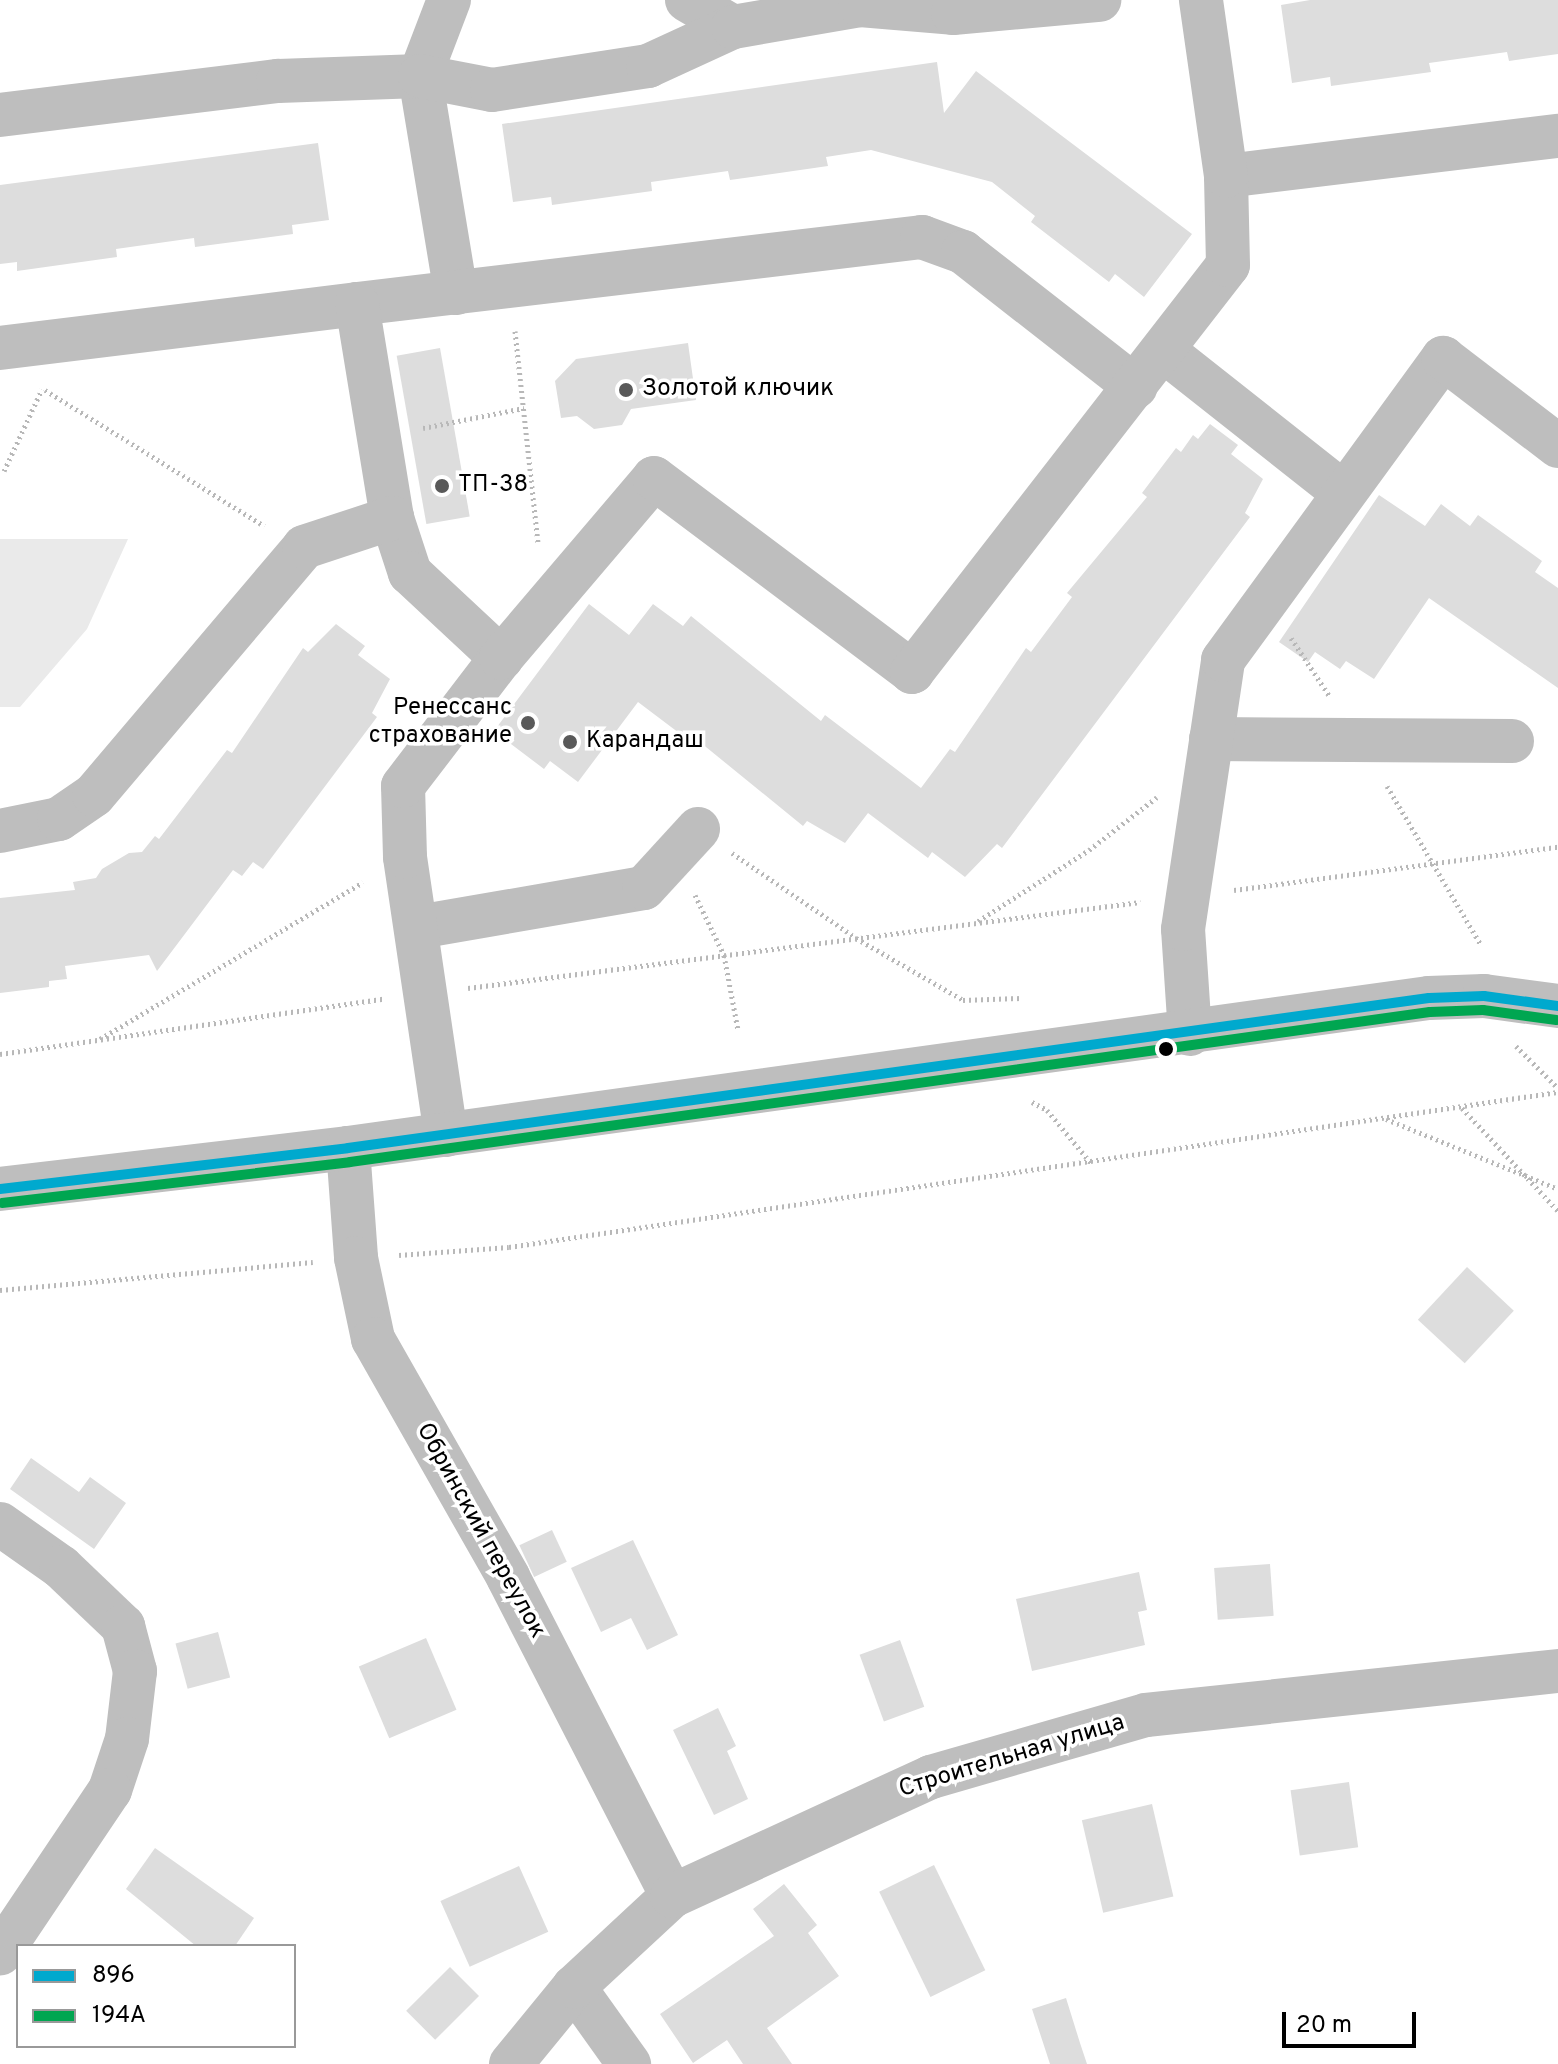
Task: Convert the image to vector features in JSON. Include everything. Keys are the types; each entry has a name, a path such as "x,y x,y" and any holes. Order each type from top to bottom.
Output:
{"street":[{"path":"449,0 420,76 456,293"},
{"path":"687,0 733,27"},
{"path":"0,115 278,81 420,76 492,90 648,66 733,27 860,5 953,13 1099,0"},
{"path":"446,1135 428,993 405,857 403,786 501,658 654,478 912,672 1228,265 1226,176 1201,0"},
{"path":"1226,176 1558,136"},
{"path":"0,348 922,237 963,252 1136,387"},
{"path":"357,304 392,518 410,573 501,658"},
{"path":"1164,351 1344,493"},
{"path":"1190,1034 1183,929 1223,660 1443,358 1558,446"},
{"path":"0,831 59,819 94,795 304,547 392,518"},
{"path":"1211,739 1512,741"},
{"path":"418,927 644,888 686,842"},
{"path":"0,1189 446,1135 1190,1034 1429,998 1484,996 1558,1006"},
{"name":"Обринский переулок","path":"348,1148 356,1258 373,1339 508,1577 672,1896"},
{"path":"0,1524 61,1567 123,1626 135,1671 127,1739 110,1790 0,1954"},
{"name":"Строительная улица","path":"511,2064 574,1987 672,1896 931,1777 1146,1715 1558,1671"},
{"path":"574,1987 629,2064"}],"path":[{"path":"511,286 544,607"},
{"path":"4,471 64,340"},
{"path":"32,381 249,518 304,547"},
{"path":"379,437 524,408"},
{"path":"974,924 1089,850 1160,794"},
{"path":"686,842 963,1000 1020,998"},
{"path":"686,842 724,955 738,1030"},
{"path":"0,1054 428,993 1558,847"},
{"path":"98,1040 405,857"},
{"path":"1511,1042 1558,1090"},
{"path":"0,1290 509,1247 1462,1108 1558,1090"},
{"path":"1032,1102 1047,1110 1091,1163"},
{"path":"1462,1108 1522,1179 1558,1211"},
{"path":"1385,1119 1522,1179 1558,1189"}],"shaded area":[{"path":"0,539 128,539 87,629 20,707 0,707"}],"building":[{"path":"1310,0 1558,0 1558,54 1509,61 1507,52 1429,63 1431,72 1331,86 1330,77 1292,83 1281,5"},
{"path":"937,62 944,113 976,71 1192,234 1144,297 1115,274 1109,282 1031,222 1035,216 992,182 871,150 826,157 828,166 730,180 728,171 651,182 652,191 552,205 551,197 513,202 502,124"},
{"path":"318,143 329,220 292,225 293,234 195,247 194,238 116,249 117,257 17,271 17,262 0,264 0,185"},
{"name":"Золотой ключик","path":"688,343 696,400 631,409 622,425 594,429 577,416 561,418 555,381 576,359"},
{"path":"440,348 470,516 426,524 397,356"},
{"path":"1210,424 1238,445 1231,454 1263,479 1245,513 1250,517 1002,848 997,844 965,877 932,852 928,858 868,813 845,843 807,821 803,826 690,734 687,739 638,702 578,782 550,761 544,769 494,731 589,604 629,635 653,604 683,626 691,616 821,721 825,715 921,788 950,749 955,752 1026,648 1031,652 1072,597 1067,593 1147,497 1142,493 1176,448 1181,452 1193,435 1198,439"},
{"path":"1379,495 1425,526 1441,504 1470,526 1478,515 1542,561 1535,572 1558,588 1558,688 1429,598 1374,679 1346,661 1340,669 1315,652 1308,662 1279,642"},
{"path":"336,624 365,646 358,655 390,679 372,713 377,717 263,869 253,862 242,876 233,870 157,971 149,955 65,966 67,979 49,981 49,987 0,993 0,898 75,890 73,882 96,878 102,869 129,853 142,852 155,836 159,839 227,750 232,753 303,648 308,652"},
{"path":"1467,1267 1514,1311 1465,1363 1418,1320"},
{"path":"31,1458 79,1492 90,1477 126,1503 94,1549 10,1489"},
{"path":"552,1530 567,1562 534,1577 519,1545"},
{"path":"633,1540 678,1635 647,1650 631,1618 601,1632 571,1568"},
{"path":"1270,1564 1274,1616 1218,1620 1214,1568"},
{"path":"1139,1572 1147,1610 1138,1612 1145,1645 1032,1671 1016,1599"},
{"path":"218,1632 230,1677 188,1689 175,1643"},
{"path":"426,1638 456,1710 389,1738 359,1667"},
{"path":"900,1640 924,1707 884,1721 860,1655"},
{"path":"718,1708 736,1746 727,1751 748,1799 714,1815 673,1730"},
{"path":"1349,1782 1358,1847 1300,1856 1291,1790"},
{"path":"1152,1804 1173,1897 1103,1913 1082,1820"},
{"path":"155,1848 254,1918 236,1944 194,1944 126,1889"},
{"path":"934,1865 985,1970 930,1997 879,1892"},
{"path":"519,1866 548,1932 470,1967 440,1901"},
{"path":"784,1884 817,1925 808,1933 839,1976 767,2028 792,2064 743,2064 727,2040 693,2063 660,2014 774,1936 753,1909"},
{"path":"450,1967 479,1996 435,2040 406,2011"},
{"path":"1066,1998 1087,2064 1050,2064 1032,2009"}],"transit line":[{"name":"896","path":"0,1189 348,1148 1429,998 1484,996 1558,1006"},
{"name":"194А","path":"2,1203 350,1162 1430,1012 1483,1010 1556,1020"}],"place":[{"name":"Золотой ключик","path":"626,390"},
{"name":"ТП-38","path":"442,486"},
{"name":"Ренессанс страхование","path":"528,723"},
{"name":"Карандаш","path":"570,742"}]}
